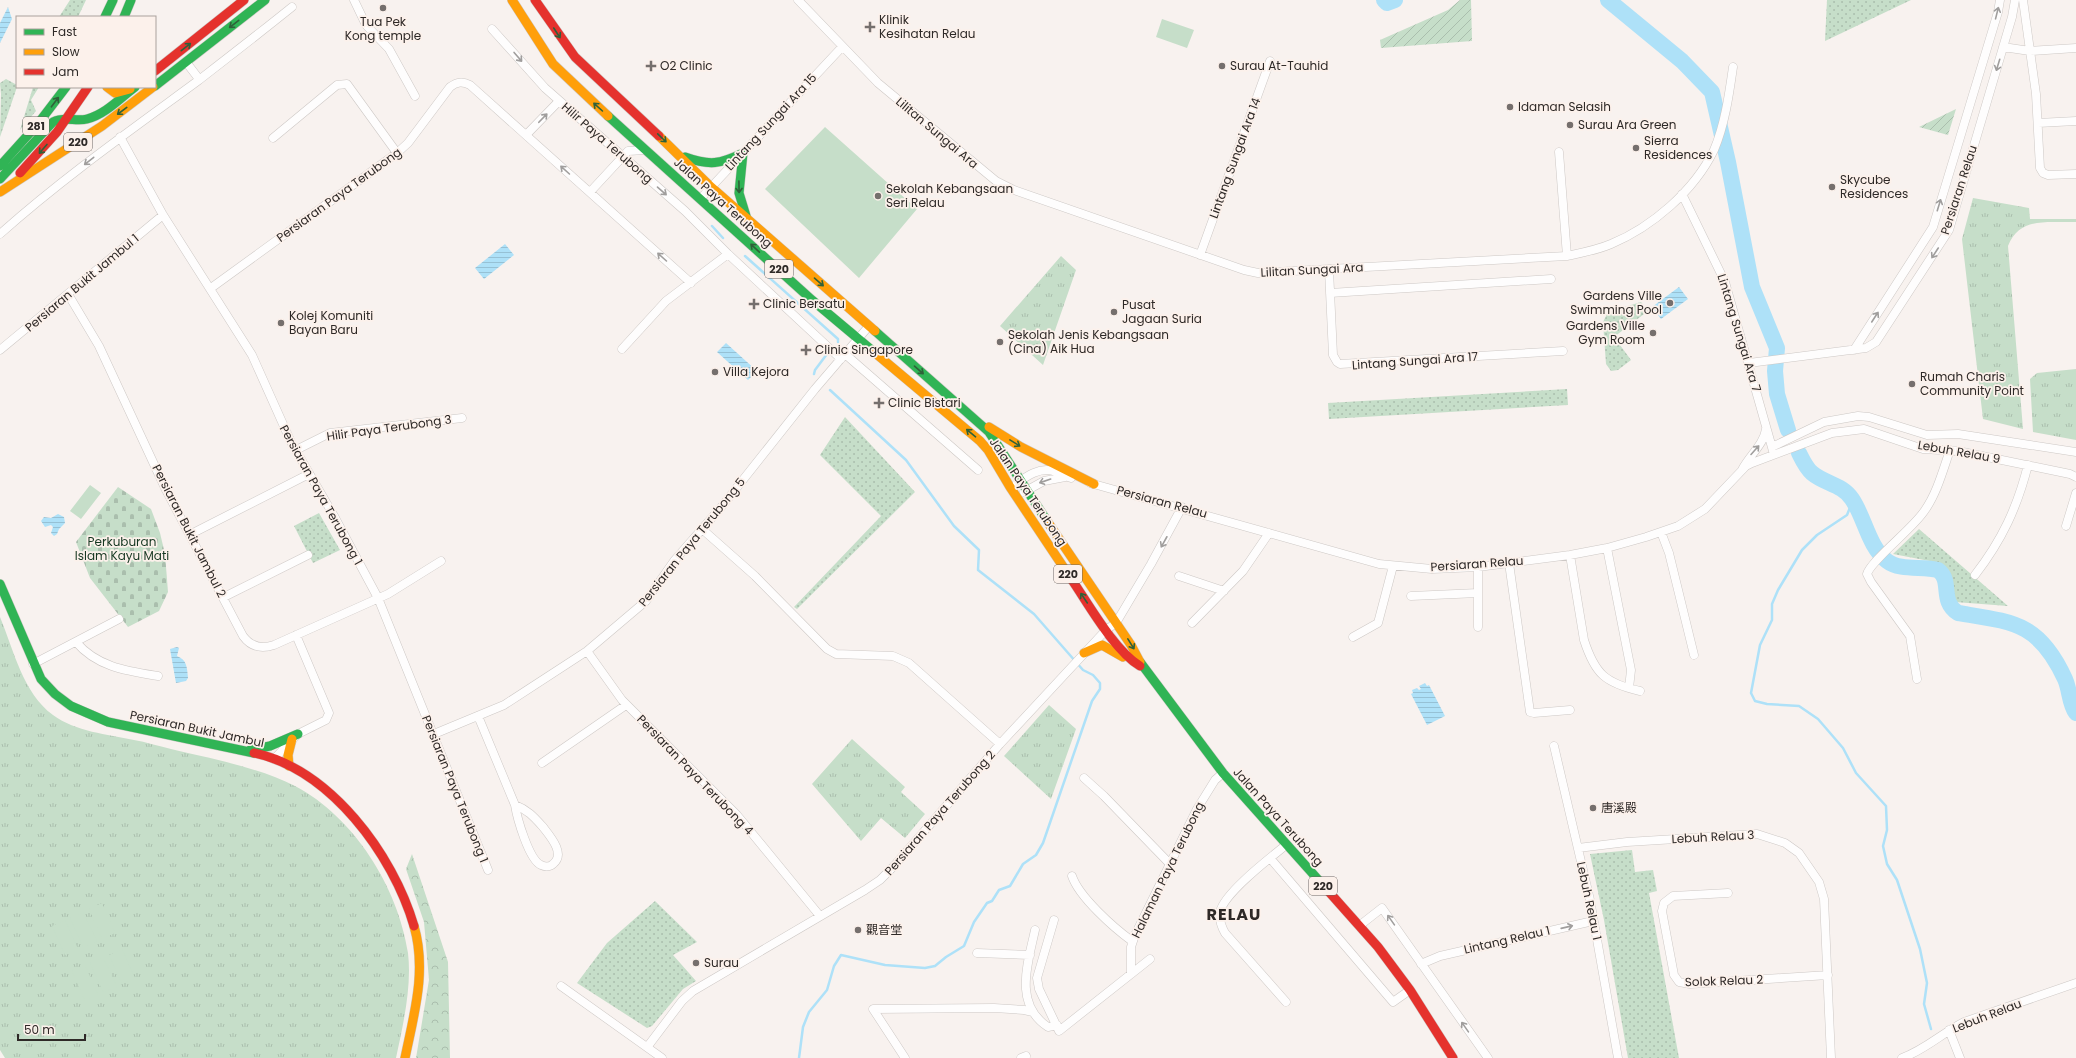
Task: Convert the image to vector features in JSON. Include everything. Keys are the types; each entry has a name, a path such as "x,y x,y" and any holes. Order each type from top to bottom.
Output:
{"main road":[{"path":"105,16 113,0"},
{"path":"124,16 131,0"},
{"path":"156,70 244,0"},
{"name":"220","path":"156,84 265,0"},
{"name":"Jalan Paya Terubong","path":"512,0 553,64 626,133 701,198 812,300 980,441 988,450 1010,487 1106,630 1132,661 1143,668"},
{"name":"Jalan Paya Terubong","path":"535,0 570,52 681,156 711,187 971,415 996,441 1020,481 1133,648 1143,668 1223,773 1378,947 1410,990 1453,1058"},
{"name":"281","path":"0,166 37,125 65,88"},
{"name":"281","path":"0,191 37,157 69,119 87,88"},
{"path":"108,88 112,92 118,93 132,88"},
{"name":"220","path":"69,119 82,120 99,114 134,88"},
{"name":"220","path":"0,191 102,126 151,88"},
{"path":"0,179 52,123 60,118 69,119"},
{"path":"681,156 705,165 711,165 743,153 738,190 741,206 748,220"},
{"path":"971,415 1021,447 1094,484"},
{"name":"Persiaran Bukit Jambul","path":"0,584 41,679 49,690 64,703 95,718 243,750 274,759 289,766 324,787 362,825 383,854 411,913 419,948 420,977 405,1058"},
{"path":"1083,655 1102,645 1132,661"},
{"path":"243,750 262,748 295,736"},
{"path":"289,766 288,755 295,736"}],"street":[{"path":"354,0 366,25 389,49 415,96"},
{"name":"Lilitan Sungai Ara","path":"799,0 842,47 878,83 996,181 1014,190 1258,274 1566,256 1603,247 1629,236 1653,220 1682,194 1698,175 1714,149 1723,123 1733,67"},
{"name":"Persiaran Relau","path":"1854,350 1933,227 1998,12 2000,0"},
{"name":"Persiaran Relau","path":"1749,363 1854,350 1866,348 1876,342 1949,230 2003,47 2015,0"},
{"path":"2023,0 2036,94 2040,168 2043,173 2048,175 2076,174"},
{"path":"0,234 26,211 120,137 199,79 292,7"},
{"name":"Hilir Paya Terubong","path":"492,28 559,101 625,154 728,254 843,356 978,470"},
{"name":"Lintang Sungai Ara 15","path":"701,198 842,47"},
{"path":"2003,47 2030,51 2076,48"},
{"name":"Lintang Sungai Ara 14","path":"1200,255 1270,61"},
{"path":"186,62 199,79"},
{"name":"Persiaran Paya Terubong","path":"211,288 397,153 408,143 450,87 456,82 470,85 526,135"},
{"path":"273,138 337,85 347,84 397,153"},
{"path":"559,101 526,135 691,283"},
{"path":"2038,123 2076,121"},
{"path":"625,154 626,133"},
{"name":"Persiaran Paya Terubong 1","path":"120,137 163,215 211,288 258,366 280,422 334,516 378,598 488,870"},
{"path":"590,192 625,154 646,150"},
{"path":"1559,152 1566,256"},
{"name":"Lintang Sungai Ara 7","path":"1682,194 1722,276 1749,363 1773,451"},
{"name":"Persiaran Bukit Jambul 1","path":"0,350 163,215"},
{"path":"622,349 666,301 728,254"},
{"name":"Lintang Sungai Ara 17","path":"1329,270 1333,355 1336,362 1340,364 1563,352"},
{"name":"Lilitan Sungai Ara","path":"1330,293 1551,279"},
{"name":"Persiaran Bukit Jambul 2","path":"68,294 108,364 166,490 191,534 243,636 250,644 259,647 269,646 296,635 378,598 441,561"},
{"name":"Persiaran Paya Terubong 5","path":"434,734 504,705 587,651 646,601 674,561 869,326"},
{"path":"1773,451 1824,422 1858,416 1869,417 1924,435 1958,434 2076,452"},
{"name":"Hilir Paya Terubong 3","path":"296,450 330,434 462,418"},
{"path":"1740,472 1749,457 1763,441 1766,428"},
{"name":"Lebuh Relau 9","path":"1773,451 1825,435 1857,429 1870,429 1923,449 1950,450 2028,465 2070,474 2076,477"},
{"path":"1917,679 1910,636 1871,582 1867,574 1870,566 1912,526 1926,510 1936,489 1950,450"},
{"name":"Persiaran Relau","path":"1010,487 1044,470 1052,470 1066,477 1182,507 1365,560 1393,566 1432,569 1478,567 1607,548 1678,526 1704,509 1740,472 1752,462 1773,451"},
{"path":"1975,575 2001,538 2013,515 2028,465"},
{"path":"191,534 309,474"},
{"name":"Persiaran Relau","path":"1016,496 1044,481 1066,477"},
{"path":"2066,526 2076,493"},
{"path":"1116,623 1152,564 1182,507"},
{"path":"702,529 755,576 827,649 836,654 893,656 909,663 1000,744"},
{"path":"1192,623 1243,571 1269,532"},
{"path":"1661,532 1670,553 1694,655"},
{"path":"1607,548 1631,670 1629,688"},
{"path":"1570,554 1584,640 1587,649 1603,676 1610,682 1640,691"},
{"path":"224,598 308,555"},
{"path":"1509,563 1529,708 1534,713 1570,710"},
{"path":"1353,637 1378,623 1393,566"},
{"path":"1478,567 1478,627"},
{"path":"1179,576 1224,591"},
{"path":"1411,596 1478,593"},
{"path":"34,664 119,619"},
{"name":"Persiaran Paya Terubong 2","path":"648,1046 682,1001 693,991 880,880 894,866 1000,744 1106,630 1116,623"},
{"path":"274,759 295,736 326,720 329,713 296,635"},
{"path":"76,642 83,650 105,663 119,669 158,676"},
{"name":"Persiaran Paya Terubong 4","path":"587,651 626,705 737,815 820,916"},
{"path":"542,763 626,705"},
{"path":"478,716 515,805 517,819 534,860 541,865 549,866 553,864 556,860 558,852 554,840 528,810 515,805"},
{"name":"Lebuh Relau 1","path":"1554,746 1594,921 1618,1058"},
{"name":"Halaman Paya Terubong","path":"1130,974 1132,941 1206,794 1215,780 1223,773"},
{"path":"1084,778 1104,796 1170,864"},
{"name":"Lebuh Relau 3","path":"1578,848 1627,842 1744,834 1757,834 1785,842 1804,860 1822,890 1824,898 1831,1058"},
{"path":"1286,845 1226,899 1220,911 1220,918 1225,932 1286,1002"},
{"path":"1270,858 1393,1002 1410,990"},
{"path":"1072,876 1077,888 1113,927 1132,941"},
{"name":"Solok Relau 2","path":"1728,893 1673,896 1664,903 1662,911 1663,918 1674,975 1679,982 1690,984 1828,975"},
{"path":"1360,926 1382,908 1488,1058"},
{"path":"1054,920 1037,978 1039,989 1058,1028"},
{"name":"Lintang Relau 1","path":"1421,964 1440,956 1594,921"},
{"path":"1035,930 1024,985 1033,1012 1048,1027 1058,1028 1150,959"},
{"path":"977,954 1030,955"},
{"name":"Lebuh Relau","path":"1902,1058 1917,1053 1949,1030 1980,1016 2076,982"},
{"path":"561,986 648,1046 662,1058"},
{"path":"905,1058 873,1009 994,1008 1033,1012"},
{"path":"1949,1030 1960,1058"}],"green space":[{"path":"70,0 86,0 78,16 60,16"},
{"path":"1460,0 1471,0 1472,41 1381,48 1380,40 1448,10"},
{"path":"1827,0 1911,0 1825,41"},
{"path":"1162,19 1194,30 1187,48 1156,37"},
{"path":"6,79 16,84 17,88 0,137 1,94 0,83"},
{"path":"33,88 38,88 31,100 36,111 20,130"},
{"path":"1956,109 1948,135 1919,127"},
{"path":"825,127 917,209 859,278 765,189"},
{"path":"1973,198 2029,208 2030,219 2076,219 2076,222 2045,222 2027,225 2013,236 2008,246 2023,429 1983,419 1962,239"},
{"path":"1061,256 1076,270 1043,365 1000,326"},
{"path":"1641,302 1648,311 1614,337 1631,360 1618,370 1611,371 1606,364 1603,322 1608,312"},
{"path":"2076,369 2076,440 2033,432 2030,379 2037,373"},
{"path":"1567,389 1568,405 1329,419 1328,403"},
{"path":"845,417 915,492 797,609 794,607 881,516 820,455"},
{"path":"90,485 101,493 81,519 70,511"},
{"name":"Perkuburan Islam Kayu Mati","path":"118,487 151,509 160,533 165,554 168,592 159,611 128,627 90,578 76,542"},
{"path":"319,513 340,550 313,563 294,526"},
{"path":"1919,529 2008,606 1955,602 1949,575 1944,566 1940,563 1893,554"},
{"path":"0,617 20,670 34,695 43,706 62,721 92,732 143,742 218,760 266,774 295,786 316,799 336,816 354,835 370,856 394,903 403,928 408,953 408,992 396,1058 5,1058 0,1050"},
{"path":"1049,705 1076,729 1051,799 1004,756"},
{"path":"852,739 905,787 901,792 925,814 905,838 881,818 861,841 812,784"},
{"path":"1632,850 1635,872 1653,870 1657,891 1649,893 1679,1058 1628,1058 1604,920 1590,854"},
{"path":"412,854 448,962 450,1058 416,1058 429,980 424,922 406,869"},
{"path":"655,901 697,942 673,955 696,981 683,989 652,1026 647,1028 577,983 607,943"},
{"path":"102,903 115,933 102,939 89,909"},
{"path":"83,912 97,941 83,947 70,918"},
{"path":"65,920 78,949 65,955 52,926"},
{"path":"122,949 135,978 122,984 109,955"},
{"path":"103,957 117,987 103,992 90,963"},
{"path":"85,965 98,995 85,1001 72,971"}],"water":[{"path":"8,7 12,19 0,43 0,23"},
{"path":"505,244 514,255 484,279 475,268"},
{"name":"Gardens Ville Swimming Pool","path":"1679,287 1688,299 1661,319 1652,307"},
{"path":"726,343 757,371 748,380 717,352"},
{"path":"58,514 64,517 65,523 54,536 51,533 53,527 51,525 45,527 41,521 44,517 51,518"},
{"path":"177,647 179,648 177,656 185,662 188,678 186,681 176,683 170,649"},
{"path":"1425,683 1427,686 1429,685 1445,716 1427,725 1411,694 1413,693 1412,690 1417,688 1419,690 1421,689 1419,686"}],"waterway":[{"path":"1384,0 1387,3 1395,0"},
{"path":"1608,0 1682,61 1712,92 1728,162 1752,287 1777,348 1775,371 1777,394 1788,430"},
{"path":"712,226 723,238"},
{"path":"745,256 838,339 838,342"},
{"path":"814,374 815,370 827,354"},
{"path":"799,1058 803,1027 809,1012 827,990 834,966 841,955 885,965 925,968 935,966 964,946 974,922 987,903 992,901 999,890 1010,886 1023,864 1036,855 1043,843 1092,701 1100,689 1100,683 1093,675 1083,670 1034,614 978,570 979,550 954,526 906,460 830,390"},
{"path":"1799,453 1806,466 1812,473 1848,494 1852,499 1875,548 1887,561 1898,566 1938,570 1945,580 1949,603 1958,613 2009,623 2034,635 2045,646 2055,660 2065,679 2072,705 2076,713"},
{"path":"1853,500 1847,515 1817,535 1802,550 1778,590 1772,604 1772,620 1760,645 1751,693 1755,701 1767,704 1799,706 1818,719 1843,748 1856,773 1886,806 1887,830 1883,846 1887,864 1897,880 1920,949 1927,983 1924,1004 1931,1029"}],"traffic: fast":[{"path":"105,16 113,0"},
{"path":"124,16 131,0"},
{"path":"156,85 265,0"},
{"path":"0,166 37,125 65,88"},
{"path":"0,179 53,122 62,119 83,120 94,117 107,110 134,88"},
{"path":"608,116 812,300 874,352"},
{"path":"743,153 739,193 746,216"},
{"path":"685,157 708,163 728,160 743,153"},
{"path":"875,331 989,432 1047,521"},
{"path":"0,584 41,679 55,694 71,706 108,722 254,753"},
{"path":"1140,662 1223,773 1322,884"},
{"path":"250,750 270,746 298,734"}],"traffic: slow":[{"path":"512,0 553,64 608,116"},
{"path":"108,88 115,93 130,89"},
{"path":"0,192 102,126 152,88"},
{"path":"659,136 711,187 875,331"},
{"path":"874,352 980,441 988,450 1010,487 1072,580"},
{"path":"989,427 1021,447 1094,484"},
{"path":"1047,521 1131,645 1140,662"},
{"path":"1084,653 1102,645 1123,657"},
{"path":"289,766 288,755 292,739"},
{"path":"405,1058 418,992 419,959 418,943 414,926"}],"traffic: jam":[{"path":"156,70 244,0"},
{"path":"535,0 575,57 659,136"},
{"path":"20,173 57,132 87,88"},
{"path":"1072,580 1112,638 1130,659 1140,666"},
{"path":"254,753 282,762 308,777 332,796 355,818 391,871 414,926"},
{"path":"1322,884 1378,947 1410,990 1453,1058"}],"place":[{"name":"Tua Pek Kong temple","path":"383,8"},
{"name":"Klinik Kesihatan Relau","path":"870,27"},
{"name":"O2 Clinic","path":"651,66"},
{"name":"Surau At-Tauhid","path":"1222,66"},
{"name":"Idaman Selasih","path":"1510,107"},
{"name":"Surau Ara Green","path":"1570,125"},
{"name":"Sierra Residences","path":"1636,148"},
{"name":"Skycube Residences","path":"1832,187"},
{"name":"Sekolah Kebangsaan Seri Relau","path":"878,196"},
{"name":"Gardens Ville Swimming Pool","path":"1670,303"},
{"name":"Clinic Bersatu","path":"754,304"},
{"name":"Pusat Jagaan Suria","path":"1114,312"},
{"name":"Kolej Komuniti Bayan Baru","path":"281,323"},
{"name":"Gardens Ville Gym Room","path":"1653,333"},
{"name":"Sekolah Jenis Kebangsaan (Cina) Aik Hua","path":"1000,342"},
{"name":"Clinic Singapore","path":"806,350"},
{"name":"Villa Kejora","path":"715,372"},
{"name":"Rumah Charis Community Point","path":"1912,384"},
{"name":"Clinic Bistari","path":"879,403"},
{"name":"唐溪殿","path":"1593,808"},
{"name":"觀音堂","path":"858,930"},
{"name":"Surau","path":"696,963"}],"district":[{"name":"RELAU","path":"1234,914"}]}
